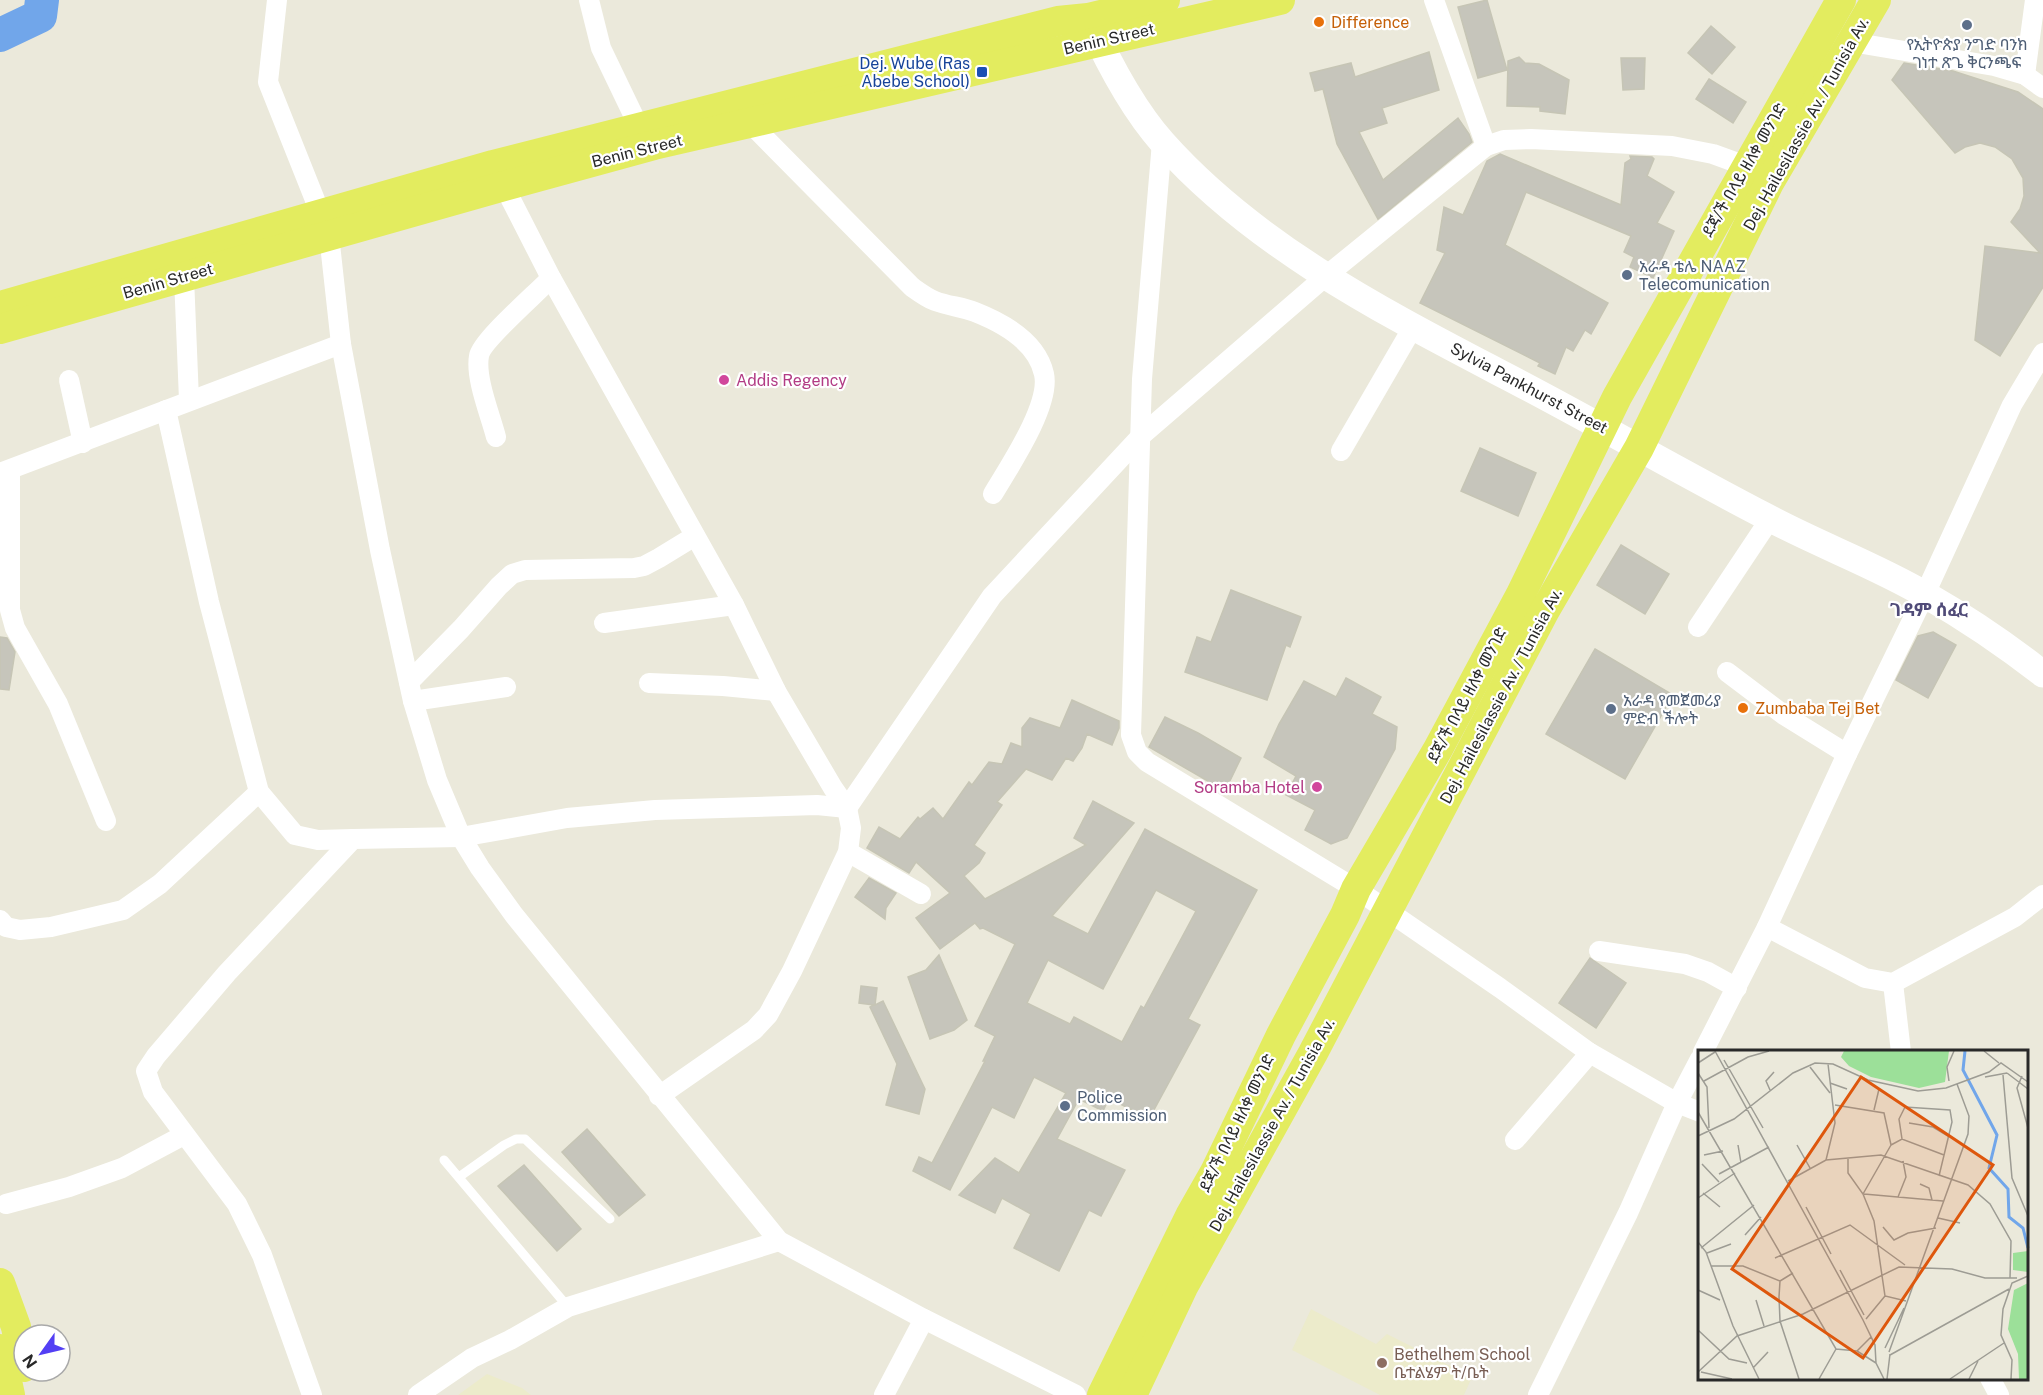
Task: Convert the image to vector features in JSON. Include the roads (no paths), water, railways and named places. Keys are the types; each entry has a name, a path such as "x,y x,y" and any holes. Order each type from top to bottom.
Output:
{"main road":[{"name":"Benin Street","path":"1089,20 1165,0"},
{"name":"Benin Street","path":"0,329 180,266 646,136 744,112 1058,21 1089,20 1280,0"},
{"name":"ደጃ/ች በላይ ዘለቀ መንገድ","path":"1102,1395 1190,1216 1215,1172 1281,1035 1356,890 1438,749 1521,594 1602,426 1841,0"},
{"name":"Dej. Hailesilassie Av. / Tunisia Av.","path":"1132,1395 1183,1287 1313,1053 1544,612 1639,448 1768,183 1876,0"},
{"name":"Benin Street","path":"325,224 504,186 646,136"},
{"name":"Benin Street","path":"0,306 180,266"},
{"path":"0,1283 10,1395"}],"street":[{"path":"277,0 268,82 325,224 341,344 380,550 411,692 437,780 461,837 514,915 779,1241 924,1319 1076,1395"},
{"path":"589,0 601,48 646,136"},
{"path":"1434,0 1486,146"},
{"path":"2025,75 2036,0"},
{"name":"Sylvia Pankhurst Street","path":"1089,20 1136,106 1162,142 1207,187 1255,226 1326,276 1413,327 1602,426 1770,519 1925,594 2019,655 2043,674"},
{"path":"1851,42 1994,66 2025,75 2043,88"},
{"path":"744,112 912,287 935,301 973,311 1005,326 1032,349 1044,374 1043,395 1035,419 993,494"},
{"path":"847,808 992,596 1142,435 1326,276 1486,146 1504,140 1531,139 1672,146 1713,154 1746,166"},
{"path":"1162,142 1142,379 1131,735 1137,752 1147,762 1356,890 1500,988 1590,1053 1677,1103 1698,1111"},
{"path":"504,186 551,278 734,605 776,691 847,808 851,828 848,852 792,971 768,1016 754,1030 660,1096"},
{"path":"180,266 189,400"},
{"path":"496,437 478,369 479,353 551,278"},
{"path":"1341,451 1413,327"},
{"path":"106,821 58,704 15,628 10,610 5,472 341,344"},
{"path":"1704,1050 1767,927 2012,405 2043,352"},
{"path":"69,380 83,443"},
{"path":"166,410 209,602 258,792 295,835 318,840 461,837 567,818 655,810 817,805 847,808"},
{"path":"1698,627 1770,519"},
{"path":"411,692 461,629 512,574 525,570 644,566 695,536"},
{"path":"604,622 734,605"},
{"path":"1727,672 1784,715 1847,754"},
{"path":"649,683 776,691"},
{"path":"411,692 506,687"},
{"path":"0,920 6,927 20,930 51,927 123,910 160,884 258,792"},
{"path":"312,1395 262,1255 237,1204 153,1092 146,1071 226,973 353,839"},
{"path":"848,852 921,894"},
{"path":"1767,927 1865,978 1893,984 2015,917 2043,895"},
{"path":"1599,951 1685,964 1708,972 1737,988"},
{"path":"1893,984 1901,1050"},
{"path":"1515,1140 1590,1053"},
{"path":"1538,1395 1698,1063"},
{"path":"6,1204 69,1187 122,1168 184,1135"},
{"path":"418,1395 472,1358 510,1340 568,1307 779,1241"},
{"path":"884,1395 924,1319"},
{"path":"1991,1380 1999,1395"}],"lane":[{"path":"459,1177 516,1138 525,1139 610,1220"},
{"path":"444,1160 568,1307"}],"waterway":[{"path":"0,35 40,16 42,0"}],"place":[{"name":"Difference","path":"1319,22"},
{"name":"የኢትዮጵያ ንግድ ባንክ ገነተ ጽጌ ቅርንጫፍ","path":"1967,25"},
{"name":"Dej. Wube (Ras Abebe School)","path":"982,72"},
{"name":"አራዳ ቴሌ NAAZ Telecomunication","path":"1627,275"},
{"name":"Addis Regency","path":"724,380"},
{"name":"Zumbaba Tej Bet","path":"1743,708"},
{"name":"አራዳ የመጀመሪያ ምድብ ችሎት","path":"1611,709"},
{"name":"Soramba Hotel","path":"1317,787"},
{"name":"Police Commission","path":"1065,1106"},
{"name":"Bethelhem School ቤተልሄም ት/ቤት","path":"1382,1363"}],"district":[{"name":"ገዳም ሰፈር","path":"1929,609"}]}
